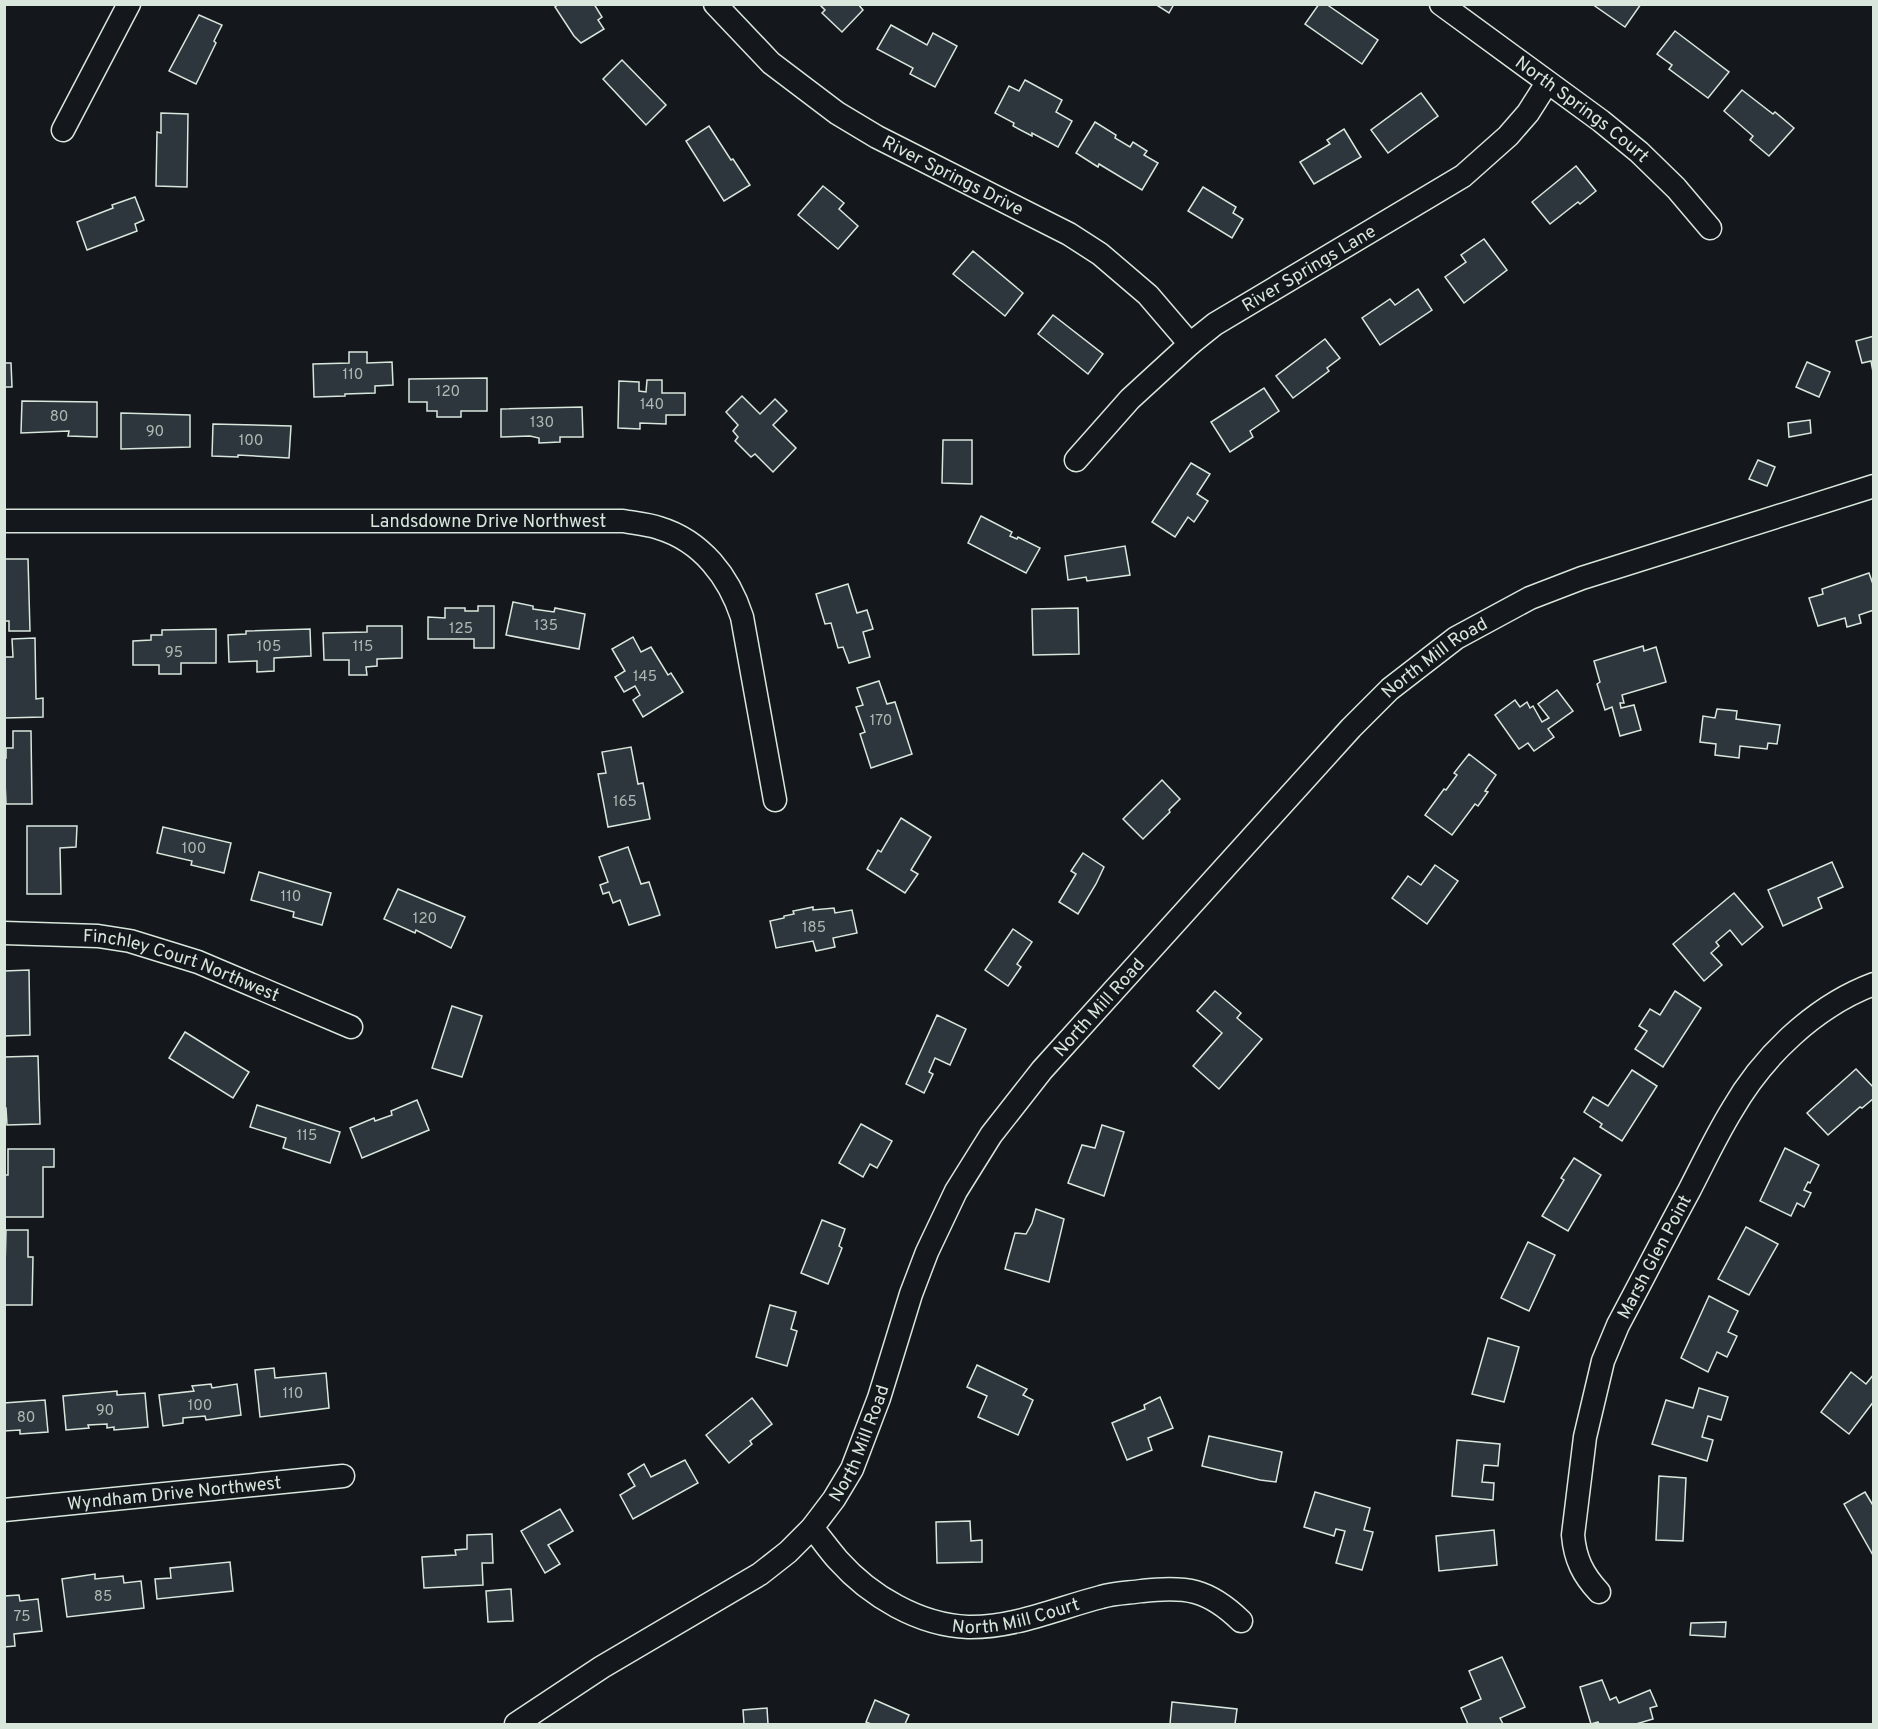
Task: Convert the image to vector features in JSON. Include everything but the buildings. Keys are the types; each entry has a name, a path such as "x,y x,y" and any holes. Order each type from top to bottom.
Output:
{"street":[{"path":"63,130 129,4"},
{"name":"River Springs Drive","path":"715,4 771,63 837,113 877,137 1069,234 1100,254 1148,295 1190,344"},
{"name":"North Springs Court","path":"1441,4 1601,121 1639,152 1676,188 1710,228"},
{"name":"River Springs Lane","path":"1076,460 1130,399 1215,324 1463,176 1508,136 1528,113 1547,83"},
{"name":"North Mill Road","path":"516,1725 602,1667 760,1574 788,1552 812,1528 834,1499 852,1468 879,1398 911,1294 927,1252 956,1191 991,1135 1042,1070 1351,728 1390,688 1456,638 1530,598 1582,578 1874,486"},
{"name":"Landsdowne Drive Northwest","path":"4,521 622,521 659,528 683,538 705,554 723,575 736,598 742,617 775,800"},
{"name":"Finchley Court Northwest","path":"4,933 98,936 130,941 198,962 351,1027"},
{"name":"Marsh Glen Point","path":"1599,1592 1588,1580 1580,1566 1574,1551 1573,1535 1585,1437 1602,1361 1618,1325 1732,1108 1759,1070 1791,1036 1823,1011 1874,984"},
{"name":"Wyndham Drive Northwest","path":"4,1510 343,1476"},
{"name":"North Mill Court","path":"812,1528 838,1560 869,1588 909,1612 939,1623 968,1627 1003,1625 1104,1596 1169,1588 1189,1590 1208,1596 1226,1607 1241,1621"}]}
